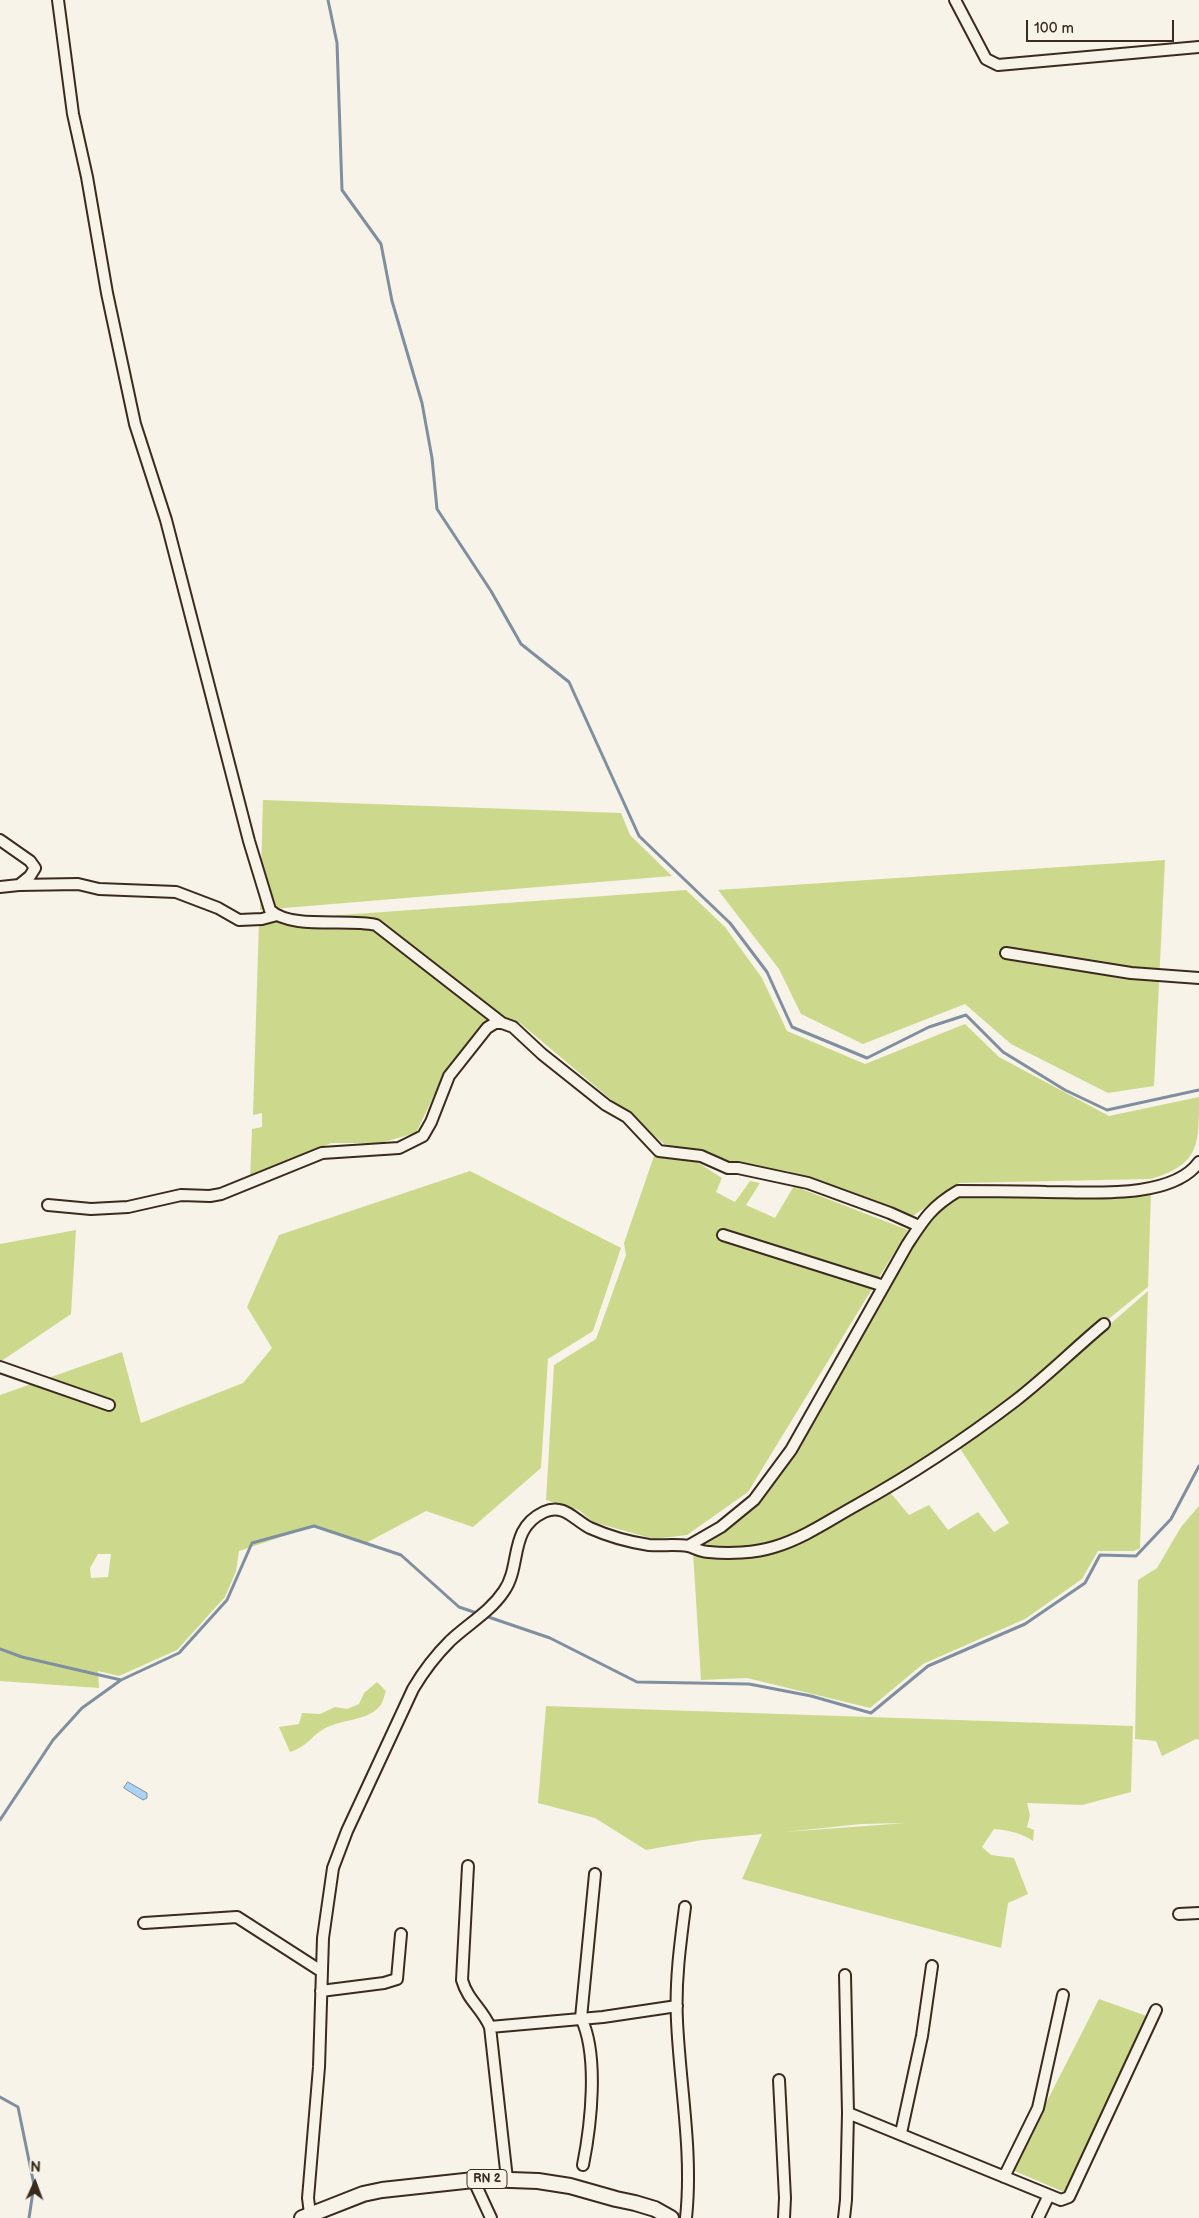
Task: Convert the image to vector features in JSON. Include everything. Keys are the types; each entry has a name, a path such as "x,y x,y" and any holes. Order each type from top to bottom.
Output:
{"highway":[{"name":"RN 2","path":"308,2217 363,2194 382,2190 473,2179 507,2179 570,2186 616,2199 635,2202 655,2209 672,2218"}],"street":[{"path":"58,0 73,114 135,424 166,520 249,842 270,910 277,915 320,923 366,923 376,925 502,1023 513,1027 542,1054 606,1105 627,1117 659,1150 701,1156 728,1168 744,1169 808,1183 890,1213 919,1226"},
{"path":"955,0 986,59 998,65 1199,47"},
{"path":"0,840 30,860 35,868 30,876 19,885"},
{"path":"0,887 78,884 100,890 176,892 218,908 239,920 262,919 277,915"},
{"path":"1006,953 1131,973 1199,978"},
{"path":"48,1205 91,1208 128,1207 181,1195 210,1196 221,1194 322,1154 399,1148 422,1136 431,1122 449,1076 487,1028 495,1023 502,1023"},
{"path":"688,1546 721,1527 754,1500 791,1450 919,1226 938,1202 958,1191 1111,1192 1138,1189 1175,1181 1194,1169 1199,1162"},
{"path":"723,1235 884,1286"},
{"path":"308,2217 319,2067 321,1971 328,1894 333,1868 346,1831 391,1733 420,1677 450,1641 488,1610 508,1586 523,1531 533,1519 550,1510 568,1512 591,1528 622,1539 649,1545 688,1546 708,1552 742,1552 772,1548 812,1532 930,1462 1015,1400 1104,1324"},
{"path":"0,1367 108,1405"},
{"path":"468,1866 462,1980 466,1994 485,2016 490,2027 507,2179"},
{"path":"583,2165 588,2141 592,2063 587,2029 581,2018 595,1874"},
{"path":"685,1907 679,1949 677,2006 689,2179 686,2218"},
{"path":"1180,1914 1199,1913"},
{"path":"144,1923 237,1917 321,1971"},
{"path":"321,1991 384,1983 396,1979 401,1934"},
{"path":"900,2134 922,2036 932,1966"},
{"path":"844,2218 848,2113 845,1975"},
{"path":"1004,2176 1038,2108 1063,1995"},
{"path":"490,2027 677,2006"},
{"path":"848,2113 1061,2200 1069,2197 1156,2010"},
{"path":"779,2080 786,2198 784,2218"},
{"path":"473,2179 491,2218"},
{"path":"1038,2218 1050,2195"}],"green space":[{"path":"263,800 621,813 630,835 672,876 260,910"},
{"path":"1165,860 1154,1086 1108,1093 1011,1044 965,1004 863,1044 801,1014 779,969 718,890"},
{"path":"686,890 725,927 762,978 787,1031 865,1064 965,1024 999,1057 1109,1116 1199,1097 1198,1129 1193,1151 1179,1167 1151,1179 959,1183 913,1216 787,1171 732,1166 710,1152 664,1144 520,1023 494,1014 446,1070 416,1133 380,1143 331,1143 250,1179 252,1129 262,1127 262,1113 253,1115 259,921"},
{"path":"654,1156 697,1162 722,1178 716,1192 735,1202 750,1181 760,1183 746,1205 775,1218 794,1186 908,1230 748,1492 687,1535 654,1539 593,1522 579,1510 546,1500 554,1365 596,1339 626,1255 624,1243"},
{"path":"470,1171 621,1248 593,1331 548,1359 541,1468 473,1527 426,1511 366,1543 314,1526 239,1551 236,1571 225,1597 177,1650 119,1676 98,1671 99,1688 0,1681 0,1395 122,1352 141,1423 243,1383 272,1348 247,1307 279,1235","holes":["98,1554 111,1554 108,1577 91,1578 90,1568"]},
{"path":"1151,1191 1148,1287 1012,1397 924,1461 809,1528 770,1543 742,1547 699,1545 757,1503 870,1312 929,1219 941,1206 959,1195"},
{"path":"76,1230 71,1314 0,1362 0,1244"},
{"path":"1148,1291 1140,1548 1134,1551 1098,1551 1082,1579 1025,1619 923,1664 870,1708 747,1678 701,1680 693,1552 776,1551 815,1535 889,1491 909,1515 929,1505 948,1530 978,1512 994,1532 1009,1523 959,1447 1019,1404"},
{"path":"1199,1506 1199,1740 1196,1739 1162,1756 1156,1741 1135,1739 1138,1580 1157,1568 1181,1527"},
{"path":"377,1682 386,1691 381,1705 374,1711 360,1718 329,1726 300,1748 290,1752 279,1727 299,1724 302,1713 320,1714 335,1707 347,1709 359,1704 364,1693"},
{"path":"546,1706 1133,1726 1131,1792 1082,1805 1027,1803 1030,1815 1027,1827 1034,1830 1033,1841 1015,1832 994,1829 982,1847 991,1855 1014,1858 1028,1894 1008,1903 1001,1948 742,1879 762,1834 702,1840 646,1850 595,1818 538,1803","holes":["905,1823 785,1832 861,1824"]},
{"path":"1099,1999 1152,2018 1064,2192 1012,2170"}],"water":[{"path":"128,1782 147,1793 147,1798 143,1800 124,1788"}],"waterway":[{"path":"328,0 337,43 342,190 381,244 392,301 422,403 432,458 437,509 491,591 521,644 569,682 639,836 730,923 767,972 792,1027 867,1058 929,1027 966,1015 1003,1052 1065,1090 1107,1110 1199,1090"},
{"path":"121,1680 179,1653 227,1600 252,1543 314,1526 401,1555 459,1607 550,1638 637,1682 749,1684 811,1696 871,1713 928,1666 1025,1624 1085,1583 1100,1555 1136,1556 1171,1519 1199,1466"},
{"path":"0,1649 22,1657 121,1680 82,1708 53,1740 0,1820"},
{"path":"0,2097 18,2107 34,2185 29,2218"}]}
